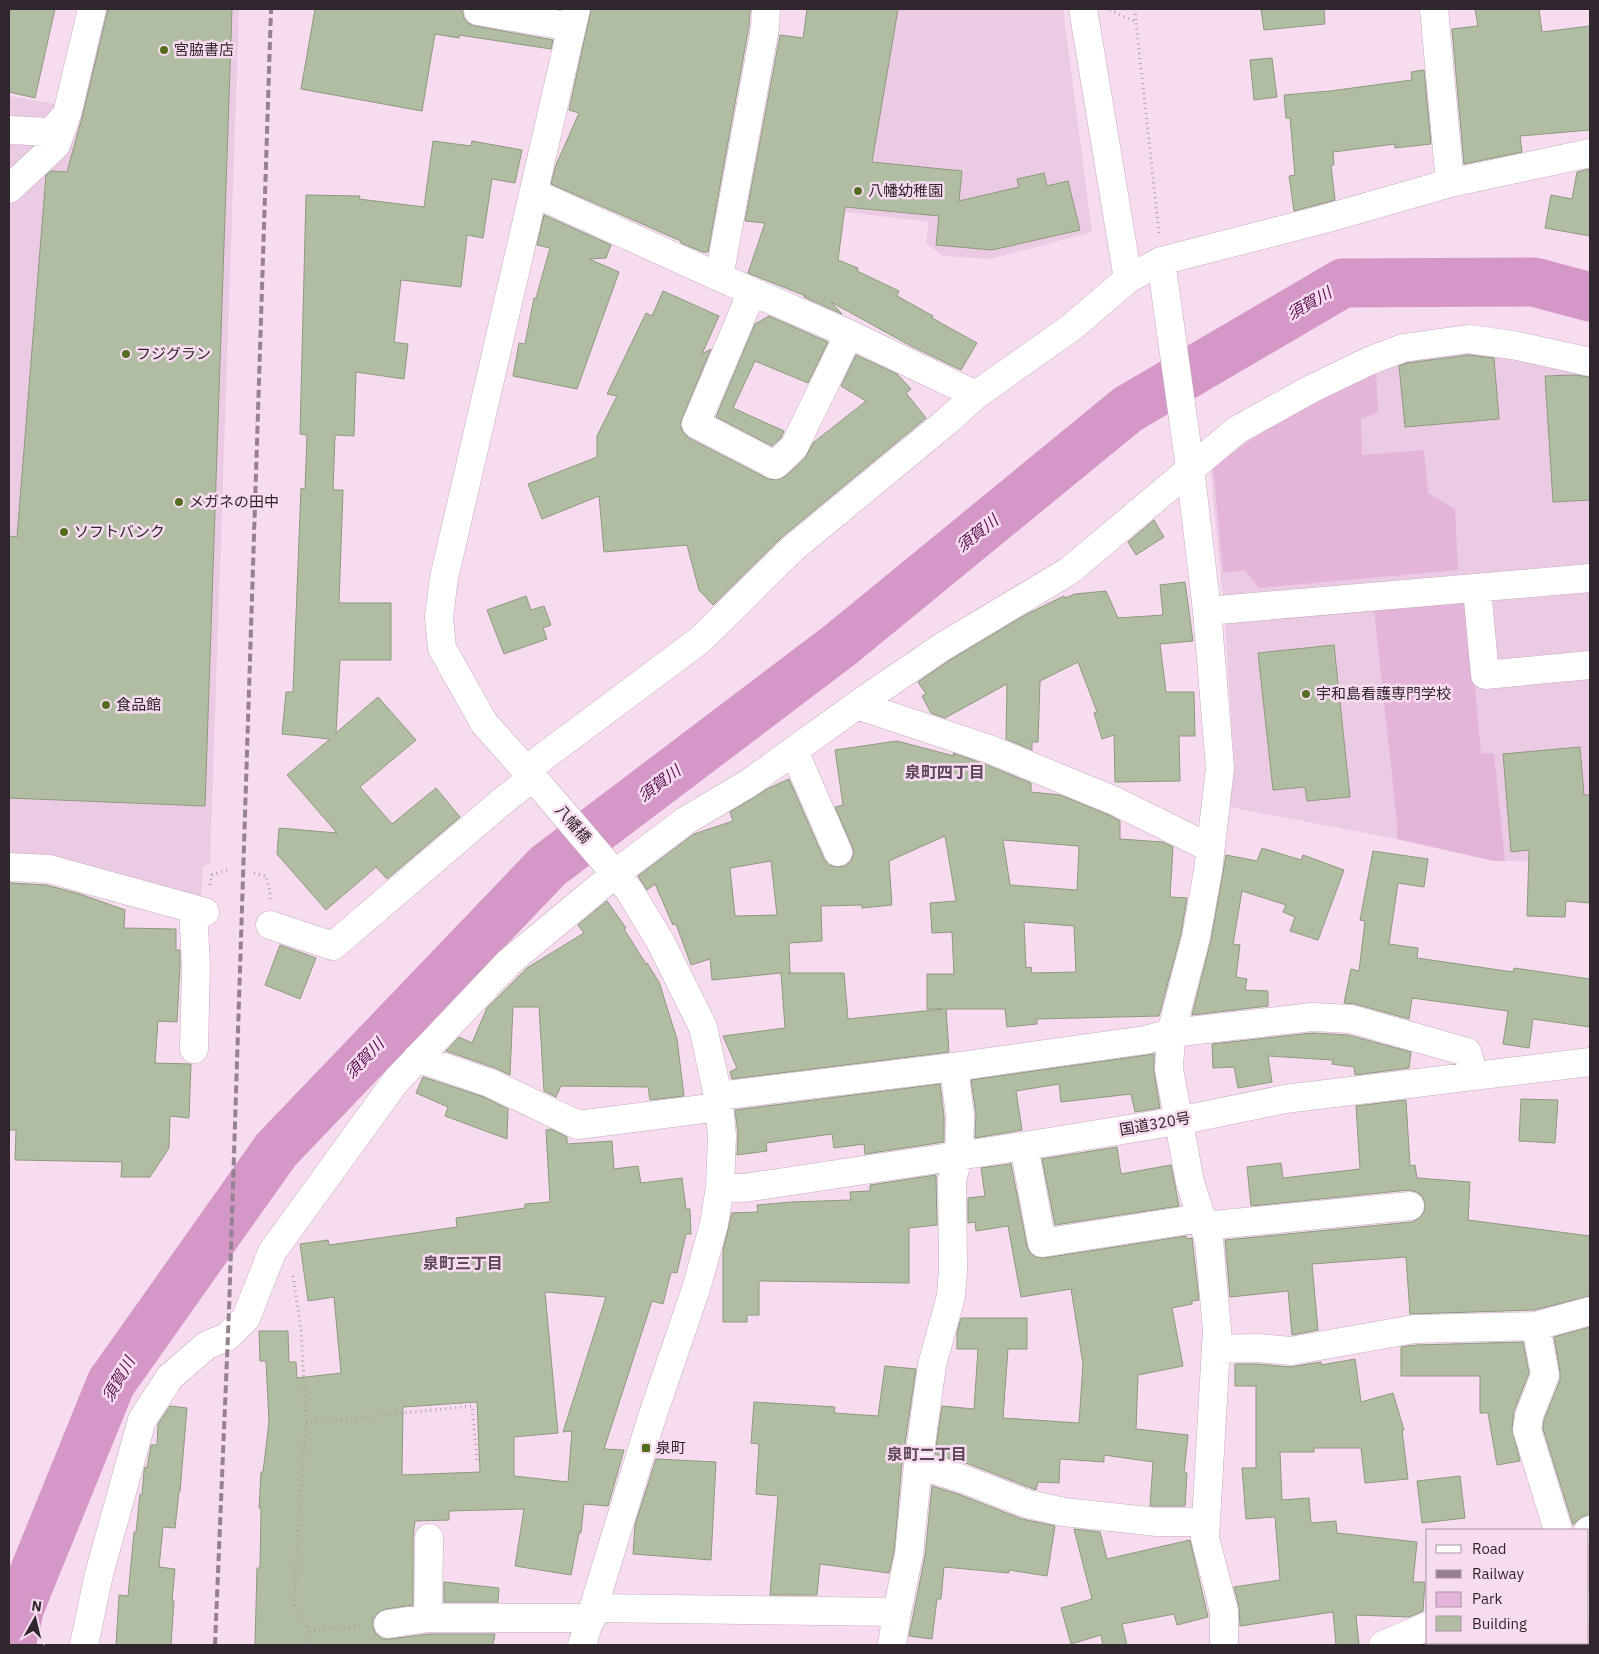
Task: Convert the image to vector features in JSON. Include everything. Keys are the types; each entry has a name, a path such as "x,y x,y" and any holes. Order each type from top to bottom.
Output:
{"street":[{"path":"9,188 56,145 67,114 92,9"},
{"path":"478,9 478,11 574,18"},
{"path":"719,277 766,28 766,9"},
{"path":"1083,9 1128,279"},
{"path":"1434,9 1450,183"},
{"name":"八幡橋","path":"574,18 444,578 439,617 442,648 461,685 484,723 629,890 660,941 703,1027 718,1102 722,1136 720,1187 714,1224 696,1289 652,1417 582,1645"},
{"path":"9,130 51,132 67,114"},
{"path":"270,924 333,946 504,800 700,640 792,548 946,422 976,395 1072,327 1128,279 1162,261 1328,218 1450,183 1590,153"},
{"path":"534,193 849,334 976,395"},
{"path":"1162,261 1208,611 1220,768 1196,937 1171,1034 1169,1069 1190,1182 1209,1241 1217,1330 1204,1538 1224,1610 1224,1645"},
{"path":"752,292 696,424 775,465 794,447 849,334"},
{"path":"84,1645 99,1574 142,1420 170,1377 207,1345 227,1337 246,1318 272,1252 287,1234 396,1081 509,962 610,867 749,783 942,647 1069,571 1189,460 1237,430 1311,389 1369,361 1403,348 1468,339 1513,345 1590,362"},
{"path":"1208,611 1590,578"},
{"path":"1477,589 1485,675 1590,665"},
{"path":"857,706 1007,757 1114,801 1210,848"},
{"path":"794,751 838,852"},
{"path":"9,867 49,869 199,911 194,1049"},
{"path":"418,1058 490,1083 578,1125 718,1102 1145,1040 1171,1034 1312,1017 1351,1019 1468,1052 1474,1075"},
{"name":"国道320号","path":"720,1187 744,1188 958,1157 1178,1121 1285,1099 1590,1062"},
{"path":"892,1645 909,1554 918,1465 932,1365 951,1296 953,1270 952,1179 958,1157 960,1116 954,1067"},
{"path":"1024,1146 1042,1243 1203,1222 1410,1206"},
{"path":"1216,1348 1259,1348 1291,1351 1414,1329 1536,1326 1590,1311"},
{"path":"1536,1326 1545,1375 1529,1416 1527,1430 1558,1529"},
{"path":"918,1465 963,1479 1028,1504 1064,1512 1157,1522 1206,1522"},
{"path":"428,1618 429,1538"},
{"path":"388,1624 428,1618 593,1613 897,1612"},
{"path":"1382,1645 1426,1627"}],"path":[{"path":"1108,9 1136,22"},
{"path":"1135,9 1162,261"},
{"path":"254,873 266,876 270,891 270,924"},
{"path":"287,1234 301,1328 306,1422 296,1560 295,1609 309,1631 309,1645"},
{"path":"306,1422 472,1406 477,1461"},
{"path":"309,1631 388,1624"}],"shaded area":[{"name":"フジグラン","path":"79,9 239,9 210,863 203,867 201,898 46,854 9,854 9,96 55,104"},
{"path":"838,9 1063,9 1092,232 991,259 943,256 926,243 929,222 805,207"},
{"path":"1439,348 1590,368 1590,862 1494,861 1397,839 1229,807 1234,765 1225,622 1210,465 1285,414 1360,374"}],"green space":[{"path":"1376,371 1378,412 1361,419 1362,455 1424,450 1428,493 1455,509 1458,570 1259,588 1245,570 1223,573 1213,466 1288,415"},
{"path":"1467,603 1481,753 1494,754 1505,861 1494,861 1397,839 1397,821 1374,610"}],"building":[{"path":"9,9 55,9 35,98 9,92"},
{"name":"フジグラン","path":"108,9 232,9 205,806 9,798 9,536 17,537 46,175 51,171 67,172"},
{"path":"315,9 462,9 464,18 468,23 475,26 553,40 551,49 459,35 459,38 435,34 422,111 301,89"},
{"path":"591,9 750,9 749,26 708,252 703,252 681,243 681,241 551,184 556,165 579,113 569,110"},
{"path":"807,9 898,9 872,162 962,171 959,201 1019,187 1017,179 1044,173 1047,186 1068,181 1080,230 992,250 936,245 939,216 845,207 838,260 858,268 857,271 899,291 897,296 977,343 961,370 911,346 831,302 842,314 804,297 806,296 748,273 765,223 745,221 780,35 803,38"},
{"path":"1261,9 1324,9 1325,24 1264,30"},
{"path":"1475,9 1539,9 1542,32 1590,26 1590,130 1520,136 1522,152 1464,164 1452,29 1478,26"},
{"path":"1272,58 1277,97 1254,100 1250,60"},
{"path":"1424,70 1431,144 1395,148 1395,144 1333,152 1334,165 1331,165 1335,200 1294,211 1289,176 1295,175 1290,118 1286,118 1284,95 1412,80 1411,72"},
{"path":"433,141 471,146 472,141 522,150 515,183 492,179 483,238 467,235 461,287 401,280 394,342 408,344 404,379 356,372 354,436 335,435 333,490 343,490 339,603 391,603 391,660 340,660 336,733 378,697 416,740 360,787 392,824 436,788 460,817 387,879 376,867 326,910 277,854 279,828 337,833 287,775 330,739 282,734 286,692 293,692 301,488 305,489 307,435 300,434 306,195 360,196 359,199 424,207"},
{"path":"1590,169 1590,236 1545,228 1551,195 1572,199 1577,172"},
{"path":"544,215 611,245 606,258 589,259 619,272 577,389 513,376 519,343 525,344 534,298 536,298 550,248 537,245"},
{"path":"663,291 719,316 702,354 711,349 682,418 680,425 683,432 689,438 768,479 777,480 786,476 805,458 813,443 866,401 841,386 856,355 897,374 911,389 906,393 926,418 782,537 713,605 699,590 687,545 604,552 599,496 542,519 528,484 597,457 597,436 617,396 607,394 646,313 652,316"},
{"path":"769,316 828,342 808,383 755,361 733,408 784,431 781,438 772,446 716,417 755,324"},
{"path":"1469,355 1494,358 1499,419 1405,427 1399,366 1407,363"},
{"path":"1575,375 1590,377 1590,500 1553,502 1545,376"},
{"path":"1154,520 1164,537 1136,555 1128,542"},
{"path":"1185,582 1193,641 1160,644 1166,692 1194,692 1195,736 1179,736 1180,781 1115,782 1114,735 1102,739 1094,713 1097,712 1078,662 1040,681 1038,742 1032,742 1032,750 1006,739 1007,684 945,718 931,713 922,696 926,694 918,682 950,660 1025,615 1064,596 1065,598 1075,594 1106,591 1118,618 1163,615 1160,585"},
{"path":"526,596 531,610 544,606 551,625 543,628 547,639 504,654 487,610"},
{"path":"1334,645 1350,797 1307,801 1305,787 1273,790 1258,653"},
{"path":"897,741 954,756 953,753 1031,783 1031,792 1060,795 1109,815 1120,821 1120,839 1163,842 1173,847 1170,897 1187,898 1181,934 1159,1016 1037,1019 1037,1024 1007,1027 1005,1009 946,1009 949,1052 732,1079 730,1072 737,1068 723,1036 785,1028 781,973 712,980 710,959 691,965 676,924 673,925 655,884 647,890 638,876 694,834 733,821 730,812 769,788 789,779 824,859 829,865 836,867 845,866 851,861 854,853 835,807 843,805 835,750","holes":["945,836 956,901 930,903 932,933 952,932 954,974 927,974 927,1009 943,1009 848,1019 844,973 790,973 789,943 822,941 821,906 862,905 862,908 892,905 889,861","1003,840 1079,846 1077,890 1010,885","771,861 777,915 735,916 730,868","1024,922 1074,926 1076,972 1032,973 1031,967 1026,968"]},
{"path":"1580,747 1584,795 1590,795 1590,903 1566,901 1565,917 1527,916 1529,850 1511,852 1503,754"},
{"path":"1262,848 1301,860 1303,855 1344,870 1318,940 1290,931 1295,917 1283,912 1286,905 1242,891 1233,944 1240,945 1236,977 1247,979 1245,990 1268,991 1268,1006 1192,1015 1211,940 1226,855 1257,861"},
{"path":"1373,851 1428,859 1424,887 1398,883 1389,944 1418,948 1417,958 1513,972 1514,968 1590,979 1590,1027 1533,1019 1529,1048 1503,1044 1508,1011 1412,998 1409,1019 1355,1004 1344,1003 1351,969 1359,971 1365,921 1360,920"},
{"path":"9,883 46,885 80,894 125,910 124,928 176,929 176,950 180,950 177,1022 158,1021 155,1063 191,1064 189,1118 170,1116 169,1148 150,1177 121,1177 122,1162 15,1160 16,1130 9,1130"},
{"path":"607,901 659,982 677,1039 684,1096 650,1100 648,1087 561,1086 556,1097 544,1091 539,1007 513,1007 510,1075 446,1051 459,1037 472,1043 487,1008 527,968 584,933 578,925"},
{"path":"280,945 316,958 300,999 265,985"},
{"path":"1312,1033 1348,1035 1411,1052 1409,1068 1355,1075 1354,1067 1332,1064 1333,1060 1268,1056 1272,1082 1238,1088 1234,1067 1213,1068 1212,1044"},
{"path":"1154,1054 1154,1072 1160,1108 1135,1112 1131,1094 1061,1102 1059,1084 1016,1091 1022,1130 975,1138 976,1114 971,1080"},
{"path":"423,1077 484,1097 508,1109 507,1139 445,1116 448,1107 416,1093"},
{"path":"940,1084 944,1117 944,1142 865,1154 864,1144 834,1148 832,1134 766,1143 767,1151 737,1155 738,1134 735,1110"},
{"path":"1521,1099 1558,1100 1555,1143 1519,1141"},
{"path":"1406,1100 1410,1166 1415,1165 1417,1178 1470,1182 1468,1220 1590,1236 1590,1296 1534,1310 1410,1314 1406,1257 1312,1264 1318,1330 1292,1335 1288,1291 1230,1297 1225,1240 1412,1222 1419,1218 1424,1212 1425,1204 1423,1197 1417,1192 1409,1190 1251,1206 1247,1167 1281,1163 1283,1178 1360,1169 1356,1106"},
{"path":"551,1129 567,1137 567,1144 612,1141 614,1169 638,1166 641,1183 682,1178 686,1209 690,1209 691,1234 686,1234 677,1273 671,1272 663,1304 652,1301 604,1449 624,1450 608,1506 584,1504 581,1533 579,1533 571,1575 515,1566 524,1509 449,1511 449,1520 415,1521 413,1538 413,1605 386,1609 379,1612 373,1619 373,1627 376,1634 383,1639 429,1634 495,1634 493,1645 255,1645 257,1568 260,1568 261,1508 259,1508 261,1472 263,1472 269,1422 266,1361 260,1361 259,1331 288,1331 289,1362 296,1362 297,1378 341,1373 334,1297 308,1301 300,1244 328,1240 329,1245 457,1227 456,1218 525,1208 525,1204 550,1202 546,1130","holes":["545,1292 606,1297 563,1432 572,1431 568,1482 514,1476 514,1437 558,1433","477,1402 480,1472 402,1475 403,1407"]},
{"path":"1117,1147 1121,1174 1171,1165 1179,1206 1055,1225 1042,1159"},
{"path":"1011,1164 1027,1246 1030,1253 1036,1257 1044,1258 1186,1236 1187,1239 1192,1238 1199,1300 1192,1301 1192,1304 1172,1308 1183,1366 1138,1375 1136,1429 1188,1435 1184,1473 1187,1473 1185,1506 1150,1506 1153,1462 1104,1455 1104,1462 1060,1459 1059,1483 1038,1482 1036,1490 969,1464 935,1454 942,1406 974,1409 978,1349 957,1349 957,1332 961,1318 1027,1318 1027,1349 1008,1349 1003,1418 1079,1423 1083,1364 1071,1289 1021,1297 1008,1226 976,1231 975,1222 968,1223 968,1198 985,1196 981,1168"},
{"path":"936,1175 937,1225 909,1228 909,1283 759,1281 759,1315 747,1315 747,1322 723,1322 723,1250 732,1213 758,1212 757,1205 851,1200 850,1192 870,1191 870,1185"},
{"path":"1590,1327 1590,1514 1581,1517 1573,1525 1543,1429 1544,1420 1560,1380 1554,1337"},
{"path":"1523,1342 1529,1373 1514,1411 1512,1428 1520,1461 1497,1465 1488,1413 1480,1413 1480,1376 1401,1376 1401,1347"},
{"path":"1355,1359 1361,1402 1393,1393 1404,1430 1402,1430 1408,1479 1365,1483 1361,1448 1314,1448 1314,1452 1280,1452 1282,1500 1309,1498 1311,1523 1336,1521 1337,1533 1417,1542 1413,1582 1425,1582 1423,1611 1409,1617 1356,1615 1359,1645 1336,1645 1333,1612 1240,1626 1239,1607 1234,1587 1280,1580 1275,1517 1246,1519 1242,1468 1256,1468 1256,1386 1235,1386 1235,1364 1290,1367 1321,1362 1321,1365"},
{"path":"885,1366 916,1369 902,1463 894,1552 889,1573 820,1564 817,1595 770,1595 778,1496 756,1494 759,1444 751,1443 754,1402 835,1407 834,1413 878,1416"},
{"path":"170,1406 187,1408 175,1528 163,1527 159,1567 175,1569 171,1645 116,1645 119,1595 128,1596 134,1532 136,1532 144,1471 145,1467 147,1468 151,1445 157,1445 158,1424"},
{"path":"656,1459 716,1462 711,1560 633,1554 635,1525"},
{"path":"1460,1476 1465,1518 1422,1523 1417,1481"},
{"path":"932,1486 1022,1519 1055,1526 1047,1576 1009,1570 1009,1573 944,1567 941,1599 937,1599 932,1639 909,1636 925,1556"},
{"path":"1074,1529 1100,1532 1107,1559 1190,1540 1208,1617 1177,1625 1174,1614 1122,1624 1127,1645 1103,1645 1101,1635 1071,1644 1061,1608 1092,1599"},
{"path":"444,1582 499,1588 498,1602 444,1602"}],"waterway":[{"name":"須賀川","path":"11,1645 20,1607 111,1383 276,1150 548,866 840,645 1128,409 1343,283 1534,282 1590,297"}],"railway":[{"path":"215,1645 229,1310 271,9"}],"place":[{"name":"宮脇書店","path":"164,50"},
{"name":"八幡幼稚園","path":"858,191"},
{"name":"フジグラン","path":"126,354"},
{"name":"メガネの田中","path":"179,502"},
{"name":"ソフトバンク","path":"64,532"},
{"name":"宇和島看護専門学校","path":"1306,694"},
{"name":"食品館","path":"106,705"},
{"name":"泉町","path":"646,1448"}],"district":[{"name":"泉町四丁目","path":"945,772"},
{"name":"泉町三丁目","path":"463,1263"},
{"name":"泉町二丁目","path":"927,1454"}]}
